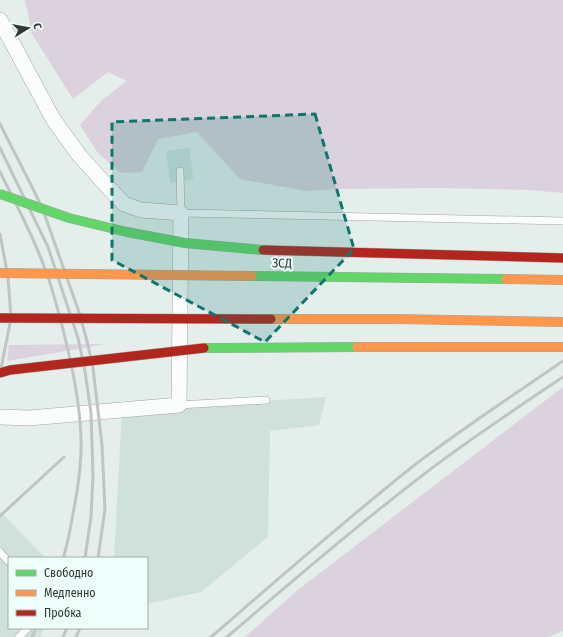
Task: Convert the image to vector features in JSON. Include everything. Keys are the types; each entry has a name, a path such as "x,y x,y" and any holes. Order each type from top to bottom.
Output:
{"main road":[{"path":"0,194 69,218 127,232 185,243 268,250 563,258"},
{"name":"ЗСД","path":"0,273 563,280"},
{"path":"0,318 395,319 563,322"},
{"path":"0,372 212,346 563,347"}],"street":[{"path":"0,20 53,119 79,155 106,186 124,204 141,210 181,213 179,405 28,418 0,417"}],"lane":[{"path":"180,171 181,213 563,222"},
{"path":"179,405 266,400"},
{"path":"0,552 8,561"},
{"path":"19,637 27,629"}],"highlighted area":[{"path":"315,114 354,249 265,342 112,260 112,122"}],"shaded area":[{"path":"25,0 563,0 563,193 530,190 438,188 337,189 306,191 240,179 197,132 158,139 142,172 121,173 98,153 80,125 102,100 127,81 108,72 73,99 32,34"},
{"path":"190,148 193,179 170,183 166,151"},
{"path":"106,344 7,361 9,345"},
{"path":"563,387 563,631 548,637 245,637 299,589"},
{"path":"326,397 319,425 270,431 268,537 201,592 148,604 148,557 114,557 122,410"},
{"path":"0,511 44,557 8,557 8,629 44,629 40,637 0,637"}],"railway":[{"path":"0,124 43,210 79,312 87,341 93,368 102,445 105,509 98,557"},
{"path":"0,148 48,247 78,338 85,371 91,413 93,475 91,517 85,557"},
{"path":"0,172 30,232 48,278 64,333 77,397 81,439 80,468 68,542 63,557"},
{"path":"0,234 8,277 11,318 0,374"},
{"path":"211,637 335,530 412,467 467,426 563,361"},
{"path":"227,637 394,497 472,439 563,377"},
{"path":"0,516 64,457"},
{"path":"32,637 36,629"},
{"path":"63,637 67,629"},
{"path":"76,637 80,629"}],"traffic: fast":[{"path":"0,194 69,218 127,232 185,243 263,250"},
{"path":"252,276 506,279"},
{"path":"204,348 357,347"}],"traffic: slow":[{"path":"0,273 252,276"},
{"path":"506,279 563,280"},
{"path":"271,319 395,319 563,322"},
{"path":"357,347 563,347"}],"traffic: jam":[{"path":"263,250 563,258"},
{"path":"0,318 271,319"},
{"path":"0,373 10,370 204,348"}]}
